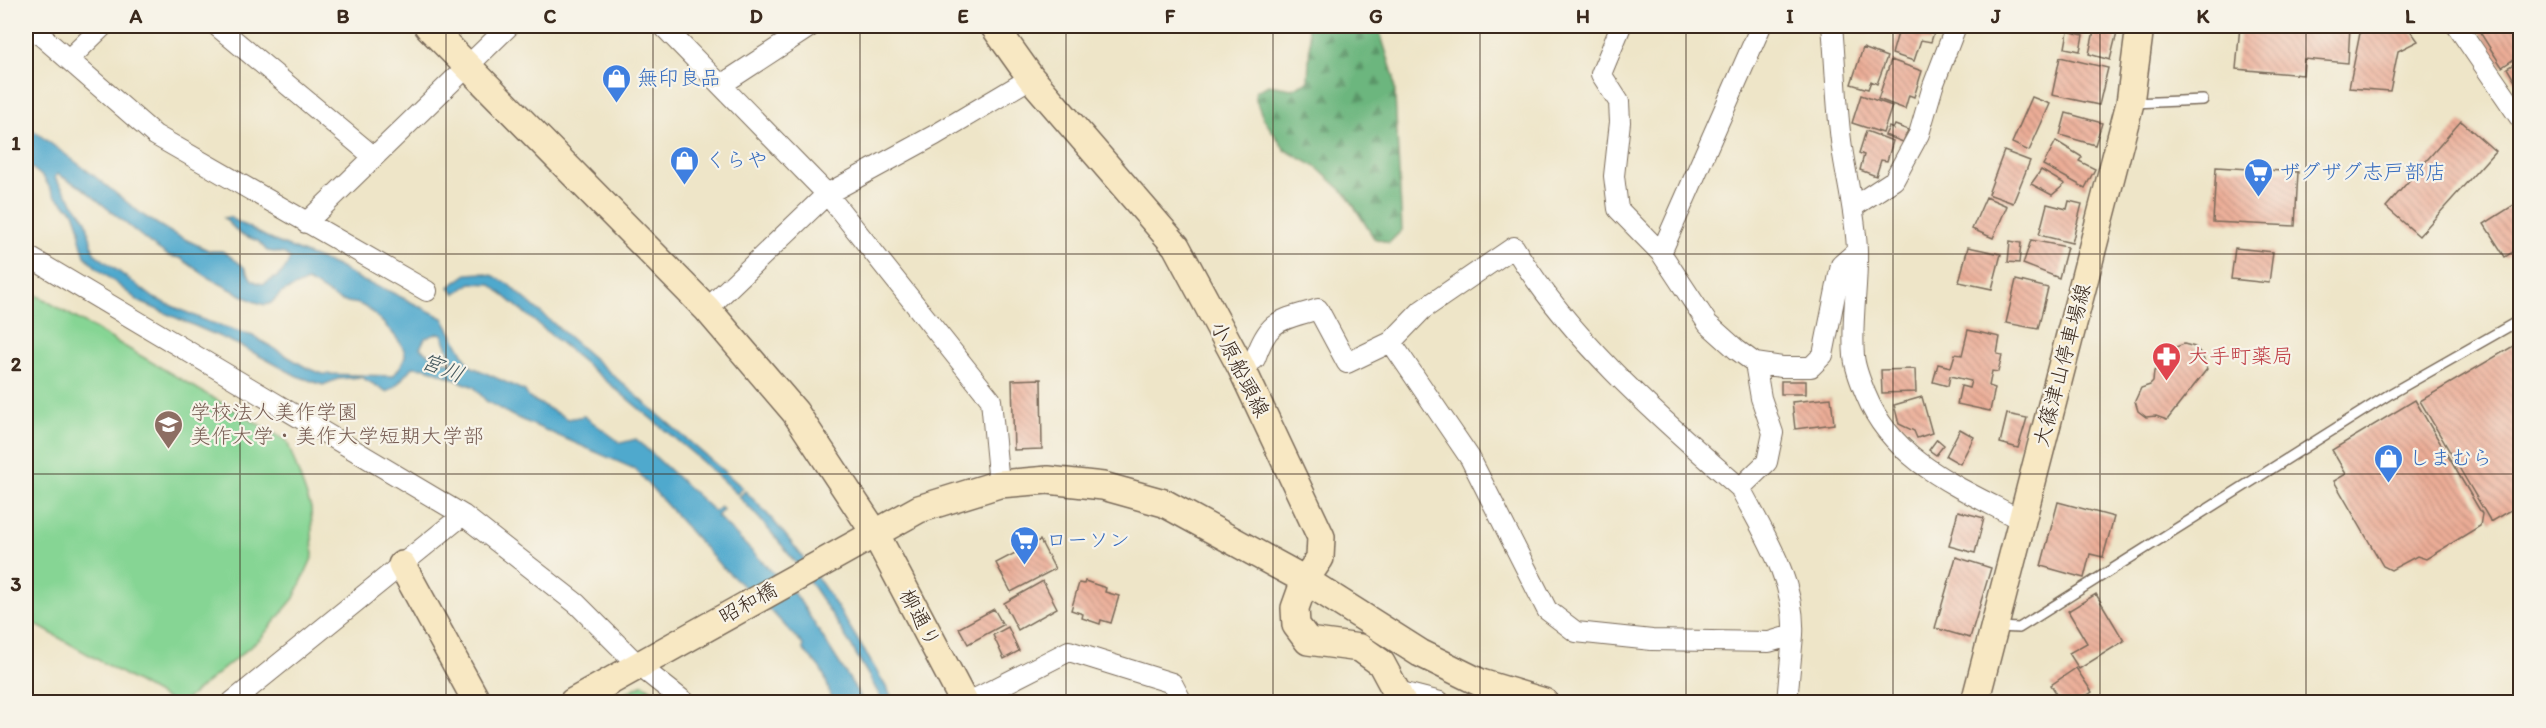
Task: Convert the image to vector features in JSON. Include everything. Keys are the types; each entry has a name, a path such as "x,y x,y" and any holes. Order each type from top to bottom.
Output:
{"street":[{"path":"30,26 154,135 427,291"},
{"path":"69,59 103,26"},
{"path":"217,26 374,157"},
{"name":"柳通り","path":"428,26 707,309 795,412 875,533 964,702"},
{"path":"306,223 509,26"},
{"path":"663,26 827,194 991,400 999,484"},
{"path":"721,85 811,26"},
{"name":"小原船頭線","path":"994,26 1031,78 1176,246 1241,367 1321,537 1320,558 1305,580 1295,608 1296,625 1308,641 1360,648 1381,663 1400,697"},
{"path":"1621,26 1601,74 1619,102 1620,122 1614,176 1618,209 1661,254 1708,324 1755,363 1782,367 1811,367 1823,355 1841,265 1857,251"},
{"path":"1661,254 1761,26"},
{"path":"1832,26 1836,103 1853,207 1857,251 1854,357 1875,417 1900,447 1931,471 2021,520"},
{"path":"1853,207 1894,180 1919,134 1933,86 1956,26"},
{"name":"大篠津山停車場線","path":"1975,702 2130,103 2140,26"},
{"path":"2457,26 2520,118"},
{"path":"707,309 827,194 935,135 1031,78"},
{"path":"1241,367 1254,359 1262,340 1274,323 1318,309 1347,363 1391,342 1422,310 1514,247 1534,281 1623,381 1675,431 1740,488 1771,548 1791,598 1792,644 1787,702"},
{"path":"26,255 463,515 577,604 644,661 685,702"},
{"path":"1391,342 1470,458 1547,610 1576,632 1652,640 1792,644"},
{"path":"1740,488 1767,462 1773,433 1761,398 1755,363"},
{"name":"昭和橋","path":"573,702 919,509 999,484 1048,480 1103,486 1164,503 1305,580 1420,653 1481,682 1544,702"},
{"path":"232,702 463,515"},
{"path":"402,565 477,702"},
{"path":"969,702 1069,651 1172,683 1182,702"},
{"path":"1400,697 1440,702"}],"lane":[{"path":"2130,103 2203,100"},
{"path":"1993,627 2019,628 2390,394 2520,320"}],"green space":[{"path":"1307,26 1378,26 1394,77 1402,230 1389,243 1374,238 1347,195 1316,167 1285,150 1263,118 1256,100 1256,91 1269,85 1292,89 1308,81 1310,40"},
{"name":"学校法人美作学園 美作大学・美作大学短期大学部","path":"26,289 287,441 311,508 313,556 294,598 261,638 183,702 172,702 26,619"},
{"path":"643,684 670,702 610,702"}],"water":[{"name":"宮川","path":"26,125 144,216 172,233 210,251 222,251 244,267 252,280 264,284 277,277 290,259 285,254 267,251 258,241 240,234 224,218 229,217 274,241 337,266 363,281 389,291 443,318 470,366 525,391 529,398 568,419 584,416 621,443 636,439 715,512 721,507 723,510 717,516 798,598 864,702 832,702 823,673 803,650 803,645 775,615 719,564 635,469 513,416 486,401 474,387 427,368 412,367 395,387 387,392 361,377 338,379 323,385 297,376 241,346 140,302 85,256 74,212 54,195 44,178 26,163","holes":["57,174 81,187 169,256 180,258 209,278 253,301 265,305 271,303 281,293 307,281 339,300 361,305 380,320 401,344 405,356 402,364 393,376 323,374 307,368 253,336 206,321 154,298 94,253 86,220 55,178","442,334 454,364 434,358 420,348 425,338"]},
{"path":"482,273 494,276 508,284 743,488 737,494 697,457 490,284 471,283 455,294 449,287 467,274"},
{"path":"745,491 789,539 809,565 895,702 883,702 836,621 800,568 739,497"}],"building":[{"path":"1846,26 1871,26 1868,34"},
{"path":"1871,26 1895,26 1893,32"},
{"path":"1900,26 1936,26 1931,42 1921,40 1914,61 1892,54"},
{"path":"2095,26 2118,28 2110,60 2089,54"},
{"path":"2240,26 2350,26 2348,63 2304,59 2303,75 2236,69"},
{"path":"2365,26 2407,26 2418,41 2398,51 2390,91 2349,88 2361,28"},
{"path":"2476,26 2520,26 2520,55 2502,67"},
{"path":"2068,31 2083,35 2080,51 2065,48"},
{"path":"1863,48 1887,57 1877,84 1871,81 1868,89 1851,84"},
{"path":"2060,57 2108,68 2099,105 2052,95"},
{"path":"1891,60 1922,71 1914,97 1909,95 1905,109 1878,99"},
{"path":"2520,60 2520,90 2507,68"},
{"path":"1861,95 1892,106 1883,133 1852,123"},
{"path":"2032,97 2050,104 2029,151 2012,143"},
{"path":"2066,113 2102,123 2095,145 2060,135"},
{"path":"2461,121 2495,151 2419,236 2386,207"},
{"path":"1895,125 1908,130 1903,142 1885,135 1889,127 1893,129"},
{"path":"1866,131 1893,141 1887,161 1881,160 1876,176 1860,170 1864,155 1859,153"},
{"path":"2056,141 2082,157 2079,161 2095,169 2085,188 2043,165"},
{"path":"2004,151 2030,161 2013,203 1988,194"},
{"path":"2216,167 2298,172 2295,226 2213,222"},
{"path":"2041,170 2065,184 2052,195 2031,184"},
{"path":"1986,197 2007,206 1993,238 1972,229"},
{"path":"2069,201 2082,204 2072,243 2039,235 2047,204 2067,209"},
{"path":"2520,201 2520,247 2505,257 2484,224"},
{"path":"2031,240 2067,247 2059,278 2023,264"},
{"path":"2010,241 2021,243 2019,263 2008,262"},
{"path":"1968,247 2001,254 1992,289 1959,282"},
{"path":"2235,248 2273,252 2269,283 2231,279"},
{"path":"2016,280 2048,288 2038,329 2006,323"},
{"path":"1968,330 2000,337 1997,354 2002,355 1998,372 1992,371 1989,386 1995,388 1990,411 1957,404 1961,386 1969,388 1971,381 1950,376 1948,386 1933,382 1938,364 1951,367 1955,354 1962,355"},
{"path":"2520,342 2520,505 2491,522 2420,401"},
{"path":"2184,344 2195,347 2202,355 2207,369 2167,420 2156,416 2146,417 2138,411 2135,401 2141,388 2153,382 2154,371 2174,361 2176,347"},
{"path":"1915,369 1916,392 1882,393 1881,370"},
{"path":"1041,379 1042,449 1014,450 1012,380"},
{"path":"1781,381 1806,381 1806,394 1781,394"},
{"path":"1922,397 1932,433 1917,438 1914,431 1899,424 1894,405"},
{"path":"1831,398 1834,424 1795,429 1792,402"},
{"path":"2415,400 2482,514 2480,526 2426,559 2417,556 2391,570 2383,566 2334,481 2346,474 2332,450"},
{"path":"2007,414 2027,418 2018,448 2000,443"},
{"path":"1960,429 1974,437 1960,464 1946,456"},
{"path":"1937,439 1944,445 1936,455 1929,450"},
{"path":"2058,502 2114,517 2103,557 2090,554 2084,578 2041,566"},
{"path":"1958,511 1984,518 1975,553 1949,546"},
{"path":"1040,540 1055,569 1011,592 996,563"},
{"path":"1956,557 1991,568 1970,638 1935,628"},
{"path":"1043,581 1057,608 1018,630 1004,603"},
{"path":"1085,581 1106,588 1105,592 1119,596 1111,623 1101,620 1100,624 1082,618 1083,614 1071,610 1079,583 1084,584"},
{"path":"2096,594 2124,641 2079,669 2069,653 2087,643 2068,611"},
{"path":"994,609 1003,625 968,644 959,628"},
{"path":"1008,627 1019,651 1004,659 993,635"},
{"path":"2076,668 2092,692 2077,702 2062,702 2051,685"}],"place":[{"name":"無印良品","path":"616,104"},
{"name":"くらや","path":"684,186"},
{"name":"ザグザグ志戸部店","path":"2258,198"},
{"name":"大手町薬局","path":"2167,382"},
{"name":"学校法人美作学園 美作大学・美作大学短期大学部","path":"169,450"},
{"name":"しまむら","path":"2388,484"},
{"name":"ローソン","path":"1025,566"}]}
